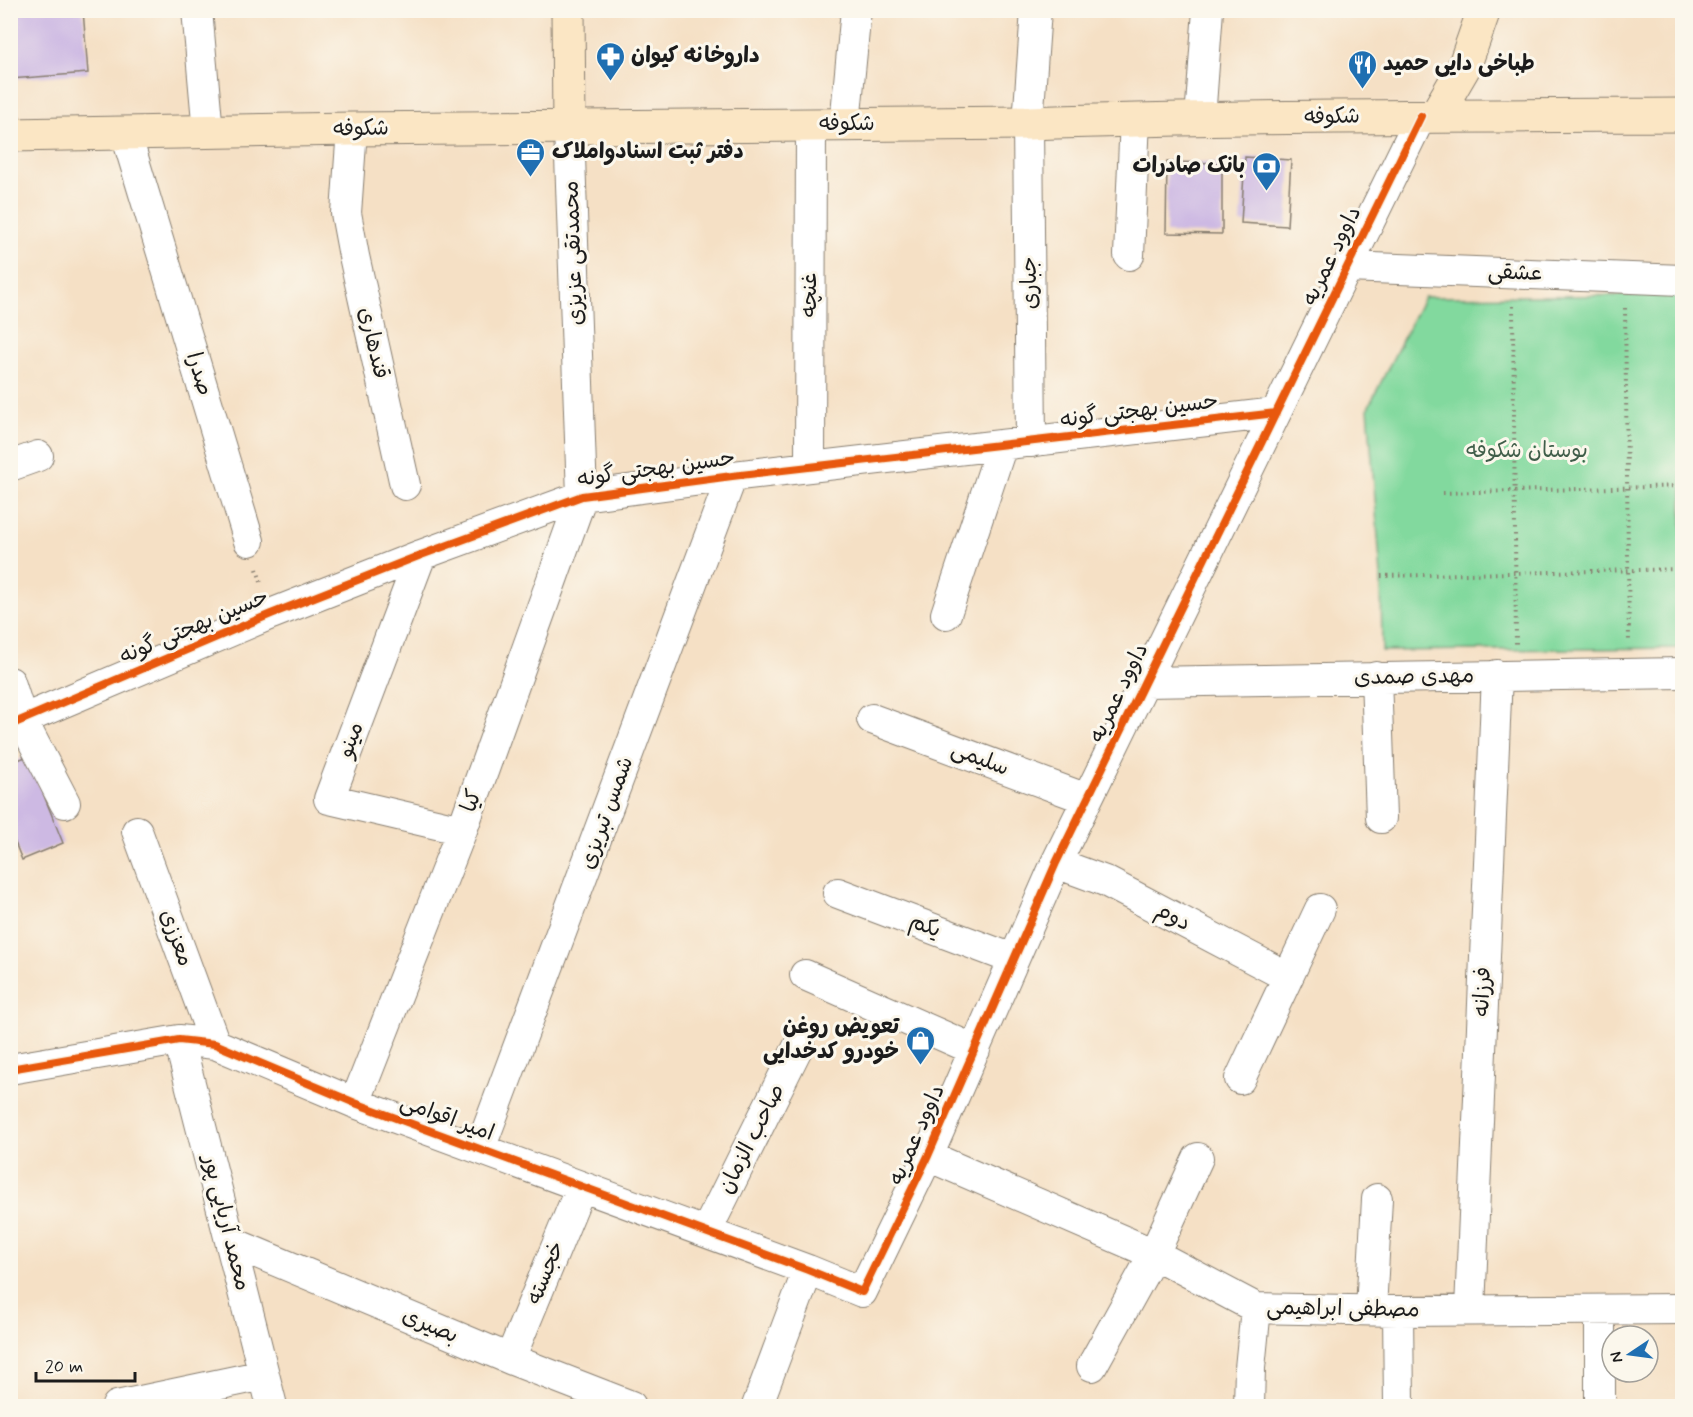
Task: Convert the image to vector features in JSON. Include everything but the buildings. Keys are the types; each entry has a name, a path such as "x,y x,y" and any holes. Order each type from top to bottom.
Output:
{"main road":[{"path":"1429,115 1464,67 1484,10"},
{"name":"محمدتقی عزیزی","path":"568,11 569,128"},
{"name":"شکوفه","path":"10,135 352,129 1028,123 1135,119 1429,115 1683,115"}],"street":[{"path":"197,10 208,132"},
{"path":"568,11 577,10"},
{"path":"845,124 856,10"},
{"name":"جباری","path":"946,614 1017,444 1028,123 1036,10"},
{"path":"1200,119 1208,10"},
{"name":"داوود عمریه","path":"862,1292 928,1156 1056,863 1347,267 1429,115"},
{"path":"1129,255 1135,119"},
{"name":"غنچه","path":"810,466 811,124"},
{"name":"محمدتقی عزیزی","path":"569,128 582,496"},
{"name":"قندهاری","path":"352,129 346,213 405,485"},
{"name":"صدرا","path":"126,134 249,541"},
{"name":"عشقی","path":"1347,267 1682,280"},
{"name":"حسین بهجتی گونه","path":"16,723 271,614 421,555 582,496 810,466 1276,413"},
{"path":"10,466 38,456"},
{"name":"شمس تبریزی","path":"480,1149 732,476"},
{"name":"کیا","path":"355,1103 462,830 582,496"},
{"name":"مینو","path":"421,555 329,799 462,830"},
{"name":"مهدی صمدی","path":"1144,682 1683,673"},
{"name":"فرزانه","path":"1470,1309 1497,675"},
{"path":"1376,677 1382,818"},
{"path":"10,682 16,723 65,803"},
{"name":"سلیمی","path":"872,719 1088,799"},
{"name":"معززی","path":"137,831 215,1044"},
{"name":"دوم","path":"1056,863 1105,881 1288,977"},
{"name":"یکم","path":"838,893 1013,959"},
{"path":"1240,1079 1320,909"},
{"path":"805,975 975,1050"},
{"name":"امیر اقوامی","path":"10,1068 179,1040 215,1044 355,1103 862,1292"},
{"name":"محمد آریایی پور","path":"179,1040 272,1407"},
{"name":"صاحب الزمان","path":"706,1232 799,1045"},
{"name":"مصطفی ابراهیمی","path":"928,1156 1154,1254 1256,1308 1385,1311 1683,1309"},
{"path":"1092,1366 1154,1254 1198,1158"},
{"name":"خجسته","path":"510,1359 581,1187"},
{"path":"1377,1199 1385,1311 1399,1407"},
{"name":"بصیری","path":"231,1242 631,1407"},
{"path":"757,1407 808,1270"},
{"path":"1249,1407 1256,1308"},
{"path":"1600,1310 1600,1407"},
{"path":"117,1407 264,1375"}],"path":[{"path":"1625,277 1629,673"},
{"path":"1513,296 1516,650"},
{"path":"1443,493 1515,489 1683,486"},
{"path":"249,541 271,614"},
{"path":"1381,576 1683,569"}],"green space":[{"name":"بوستان شکوفه","path":"1682,295 1682,648 1382,651 1381,576 1368,408 1424,297"}],"cycle path":[{"path":"10,1069 179,1040 215,1044 355,1103 862,1292 928,1156 1056,863 1421,116"},
{"path":"10,725 271,614 421,555 582,496 732,476 1276,413"}],"place":[{"name":"داروخانه کیوان","path":"610,82"},
{"name":"طباخی دایی حمید","path":"1362,90"},
{"name":"دفتر ثبت اسنادواملاک","path":"531,178"},
{"name":"بانک صادرات","path":"1266,192"},
{"name":"تعویض روغن خودرو کدخدایی","path":"920,1066"}]}
